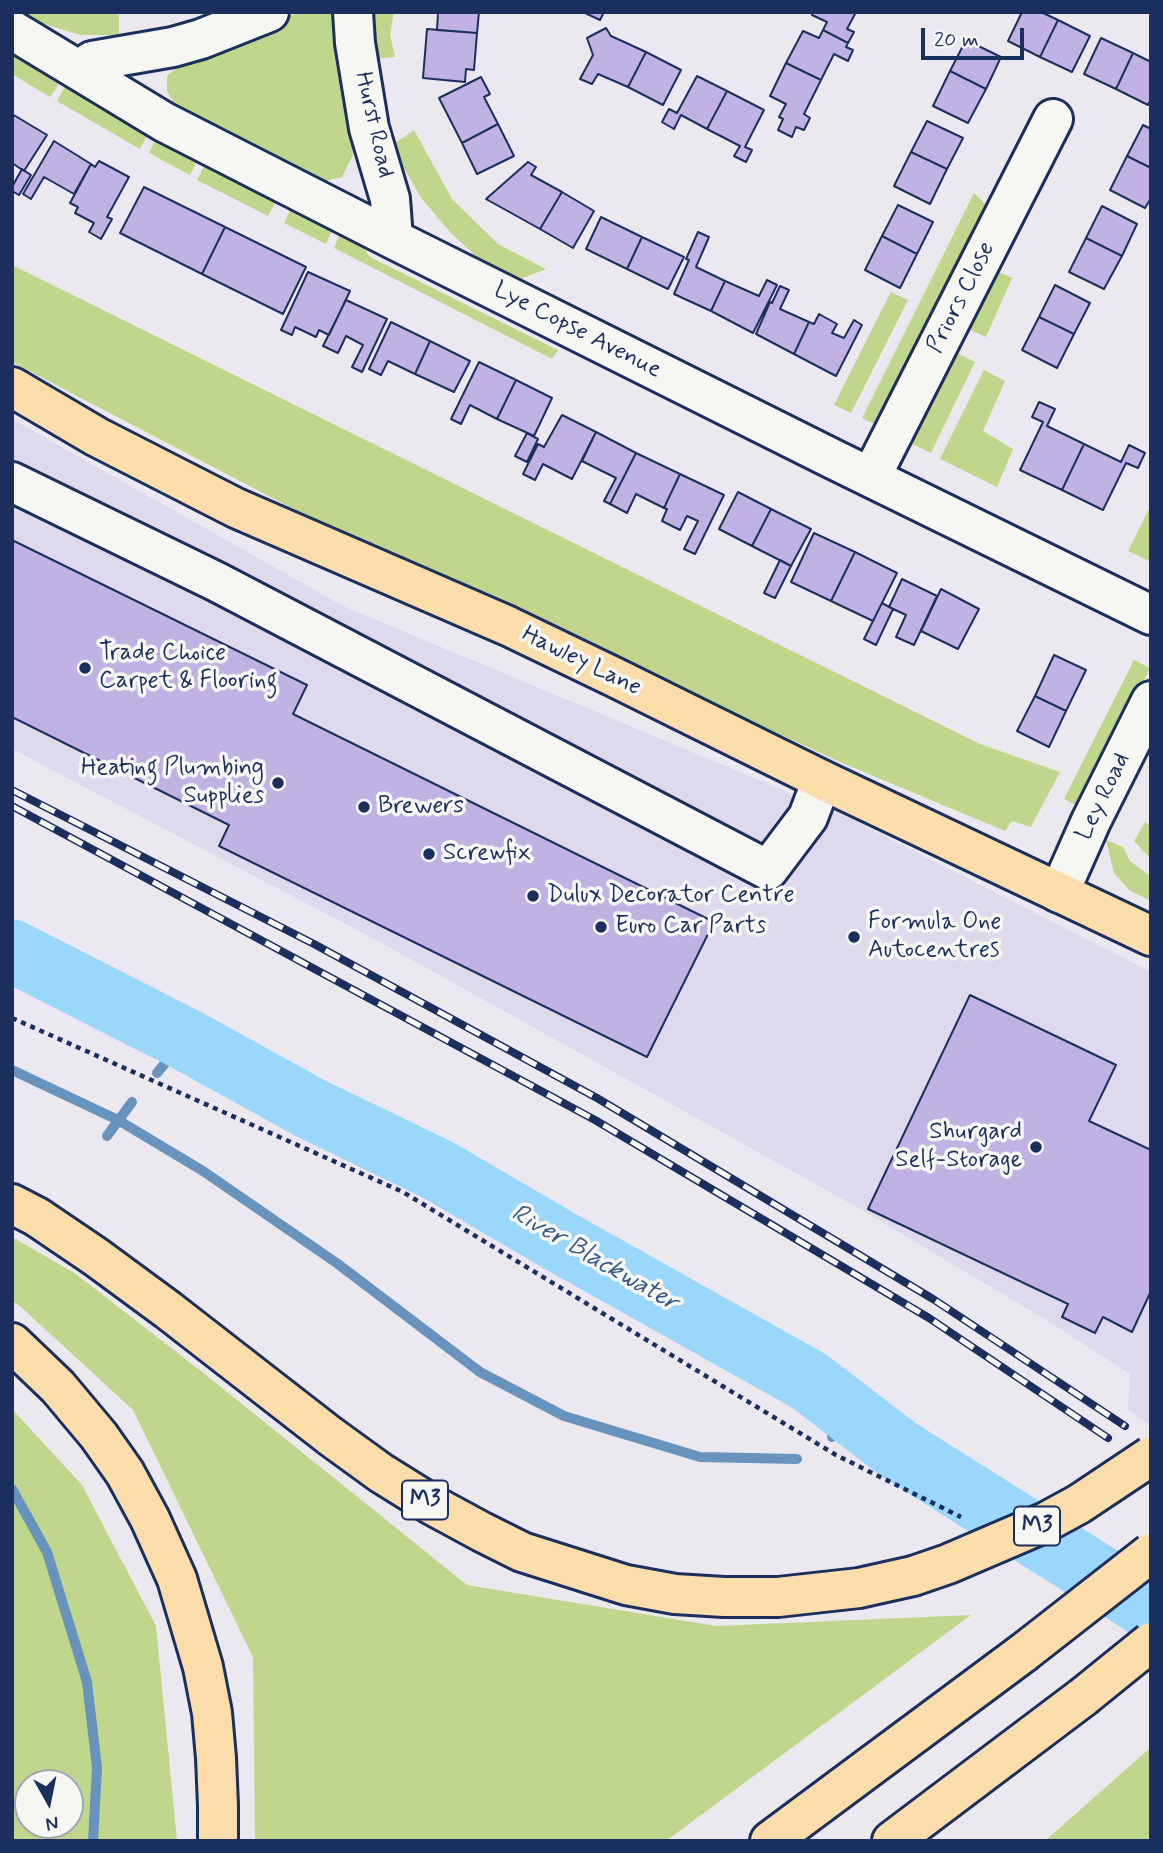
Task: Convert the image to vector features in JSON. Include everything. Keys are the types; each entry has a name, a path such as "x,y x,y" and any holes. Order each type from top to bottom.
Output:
{"main road":[{"name":"Hawley Lane","path":"12,387 97,437 236,508 508,626 822,780 1151,936"},
{"name":"M3","path":"12,1204 37,1217 96,1257 381,1473 435,1506 522,1552 626,1585 675,1594 778,1597 859,1588 912,1576 961,1559 1046,1522 1079,1504 1151,1456"},
{"path":"12,1343 58,1387 105,1445 150,1519 177,1579 203,1667 212,1713 218,1841"},
{"path":"770,1841 1023,1653 1151,1553"},
{"path":"892,1841 1083,1697 1151,1642"}],"street":[{"path":"80,70 92,61 173,47 201,39 269,12"},
{"name":"Hurst Road","path":"353,12 355,43 369,128 390,199 393,239"},
{"name":"Lye Copse Avenue","path":"12,30 164,122 393,239 1151,615"},
{"name":"Priors Close","path":"871,477 1053,119"},
{"path":"12,482 217,582 768,870 808,817 822,780"},
{"name":"Ley Road","path":"1059,893 1091,821 1151,701"}],"path":[{"path":"12,1018 403,1192 836,1455 961,1517"}],"shaded area":[{"path":"12,419 343,606 845,816 1151,972 1151,1425 1128,1410 1130,1374 1048,1321 855,1206 378,941 12,749"}],"green space":[{"path":"15,12 107,12 119,15 119,35 81,35 30,20"},
{"path":"298,12 336,12 353,155 342,177 322,182 180,114 167,91 167,76 179,66 270,28"},
{"path":"370,12 394,12 390,35 395,57 369,59"},
{"path":"12,45 63,78 50,97 12,74"},
{"path":"68,81 150,130 140,149 57,101"},
{"path":"414,130 452,199 498,244 546,269 518,280 492,271 451,233 422,199 391,146"},
{"path":"158,135 200,156 190,175 149,153"},
{"path":"207,161 279,196 268,216 197,180"},
{"path":"974,193 992,211 885,429 862,418"},
{"path":"293,204 335,224 326,244 284,223"},
{"path":"342,228 353,234 370,257 558,350 552,359 334,248"},
{"path":"12,265 980,744 1060,772 1031,827 1012,821 1005,831 840,762 305,515 12,362"},
{"path":"988,267 1012,278 986,337 961,326"},
{"path":"891,292 908,300 851,413 834,405"},
{"path":"950,350 975,362 931,453 906,441"},
{"path":"984,370 1005,381 983,431 1013,449 997,487 940,459"},
{"path":"1151,505 1151,562 1128,551"},
{"path":"1134,660 1150,668 1080,807 1064,799"},
{"path":"1145,822 1151,826 1151,859 1134,841"},
{"path":"1106,840 1123,847 1130,861 1151,877 1151,901 1129,890 1114,873"},
{"path":"12,1237 76,1274 467,1585 716,1626 971,1615 666,1841 255,1841 253,1657 133,1410 12,1301"},
{"path":"12,1409 82,1485 156,1626 177,1841 12,1841"},
{"path":"1151,1747 1151,1841 1045,1841"}],"building":[{"path":"438,12 479,12 477,33 437,30"},
{"path":"583,12 604,12 600,20"},
{"path":"813,12 856,12 847,29 854,32 848,43 823,30 827,22 812,15"},
{"path":"1022,12 1041,12 1058,20 1040,57 1008,41"},
{"path":"1058,20 1090,36 1072,72 1040,57"},
{"path":"606,28 611,36 646,52 628,87 598,74 592,84 580,79 593,55 587,38"},
{"path":"427,29 477,33 474,70 466,69 465,82 423,78"},
{"path":"823,30 848,43 846,47 853,50 848,61 834,54 821,80 786,63 803,31 819,38"},
{"path":"1101,38 1133,53 1116,89 1084,74"},
{"path":"966,40 1001,57 986,89 950,71"},
{"path":"646,52 681,70 663,105 628,87"},
{"path":"1133,53 1151,62 1151,99 1148,105 1116,89"},
{"path":"786,63 821,80 804,114 810,118 804,130 796,127 792,137 778,130 783,119 779,117 786,104 770,96"},
{"path":"950,71 986,89 968,123 933,106"},
{"path":"697,76 727,91 707,129 681,115 674,129 662,122 669,109 677,113"},
{"path":"481,77 490,94 484,97 498,124 462,143 439,98"},
{"path":"727,91 764,110 745,147 752,150 746,162 734,156 740,146 707,129"},
{"path":"12,114 47,135 24,171 12,163"},
{"path":"927,121 963,138 947,169 911,152"},
{"path":"498,124 514,156 477,174 462,143"},
{"path":"1143,125 1151,129 1151,168 1127,156"},
{"path":"54,141 91,164 74,194 44,177 31,199 23,194"},
{"path":"911,152 947,169 930,204 894,186"},
{"path":"1127,156 1151,168 1151,198 1145,208 1110,190"},
{"path":"99,161 129,177 107,217 112,219 101,239 89,232 94,223 75,213 78,207 70,203 91,164 95,167"},
{"path":"528,162 536,167 531,175 562,192 540,229 486,199"},
{"path":"22,169 31,175 19,195 12,191 12,187"},
{"path":"144,187 225,227 202,274 120,233"},
{"path":"562,192 594,211 573,248 540,229"},
{"path":"898,205 933,222 917,254 882,236"},
{"path":"1102,206 1137,224 1122,256 1086,238"},
{"path":"601,217 642,237 627,269 586,249"},
{"path":"225,227 306,267 283,314 202,274"},
{"path":"698,232 709,237 696,267 725,281 711,311 674,294"},
{"path":"882,236 917,254 900,288 865,270"},
{"path":"642,237 684,257 668,289 627,269"},
{"path":"1086,238 1122,256 1104,289 1069,272"},
{"path":"308,272 350,291 329,335 319,330 316,337 295,327 292,335 281,330"},
{"path":"767,280 777,285 753,333 711,311 725,281 759,296"},
{"path":"1055,285 1090,303 1074,334 1039,317"},
{"path":"780,286 789,290 780,309 809,322 794,354 756,334"},
{"path":"346,300 387,319 362,372 352,367 363,345 346,336 338,353 323,346"},
{"path":"819,314 837,324 832,333 844,338 854,320 862,325 836,376 794,354 809,322 814,324"},
{"path":"1039,317 1074,334 1057,368 1022,350"},
{"path":"391,322 430,341 415,374 388,361 381,375 369,369"},
{"path":"430,341 470,361 454,392 415,374"},
{"path":"479,362 516,380 497,419 470,405 461,424 451,419"},
{"path":"516,380 552,398 534,436 497,419"},
{"path":"1039,402 1055,409 1047,426 1084,444 1062,490 1020,470 1043,422 1032,417"},
{"path":"562,415 596,432 572,479 543,464 535,480 523,474 538,444 544,447"},
{"path":"596,432 636,453 610,504 604,501 616,478 582,461"},
{"path":"527,433 538,439 527,462 515,456"},
{"path":"1084,444 1121,462 1129,445 1145,453 1138,468 1126,463 1103,510 1062,490"},
{"path":"636,453 680,474 664,508 636,494 627,513 610,504"},
{"path":"680,474 724,495 695,554 684,549 698,521 687,516 680,530 662,521 667,509 664,508"},
{"path":"738,492 771,509 752,546 719,529"},
{"path":"771,509 811,529 791,566 752,546"},
{"path":"814,533 855,552 831,601 791,582"},
{"path":"12,540 307,685 293,714 714,922 647,1057 219,846 229,825 12,717"},
{"path":"855,552 897,573 873,621 831,601"},
{"path":"780,560 791,566 775,598 764,593"},
{"path":"902,579 937,596 914,645 896,637 906,615 889,607"},
{"path":"941,589 979,609 958,649 921,631"},
{"path":"882,603 893,609 876,645 864,639"},
{"path":"1054,655 1086,670 1066,711 1035,696"},
{"path":"1035,696 1066,711 1049,747 1017,731"},
{"path":"970,995 1116,1065 1089,1121 1151,1150 1151,1291 1132,1332 1103,1317 1095,1333 1062,1317 1068,1304 868,1209"}],"waterway":[{"name":"River Blackwater","path":"12,951 185,1039 310,1108 438,1170 809,1381 899,1450 1151,1609"},
{"path":"157,1073 185,1039"},
{"path":"12,1070 118,1120 203,1171 338,1264 480,1372 564,1416 700,1457 797,1459"},
{"path":"107,1136 132,1102"},
{"path":"832,1437 856,1417"},
{"path":"12,1489 47,1552 87,1682 97,1768 93,1841"}],"railway":[{"path":"12,790 314,944 597,1098 933,1299 1125,1426"},
{"path":"12,806 595,1120 929,1318 1108,1438"}],"place":[{"name":"Trade Choice Carpet & Flooring","path":"85,668"},
{"name":"Heating Plumbing Supplies","path":"278,783"},
{"name":"Brewers","path":"364,807"},
{"name":"Screwfix","path":"429,854"},
{"name":"Dulux Decorator Centre","path":"533,896"},
{"name":"Euro Car Parts","path":"601,927"},
{"name":"Formula One Autocentres","path":"854,937"},
{"name":"Shurgard Self-Storage","path":"1036,1147"}]}
